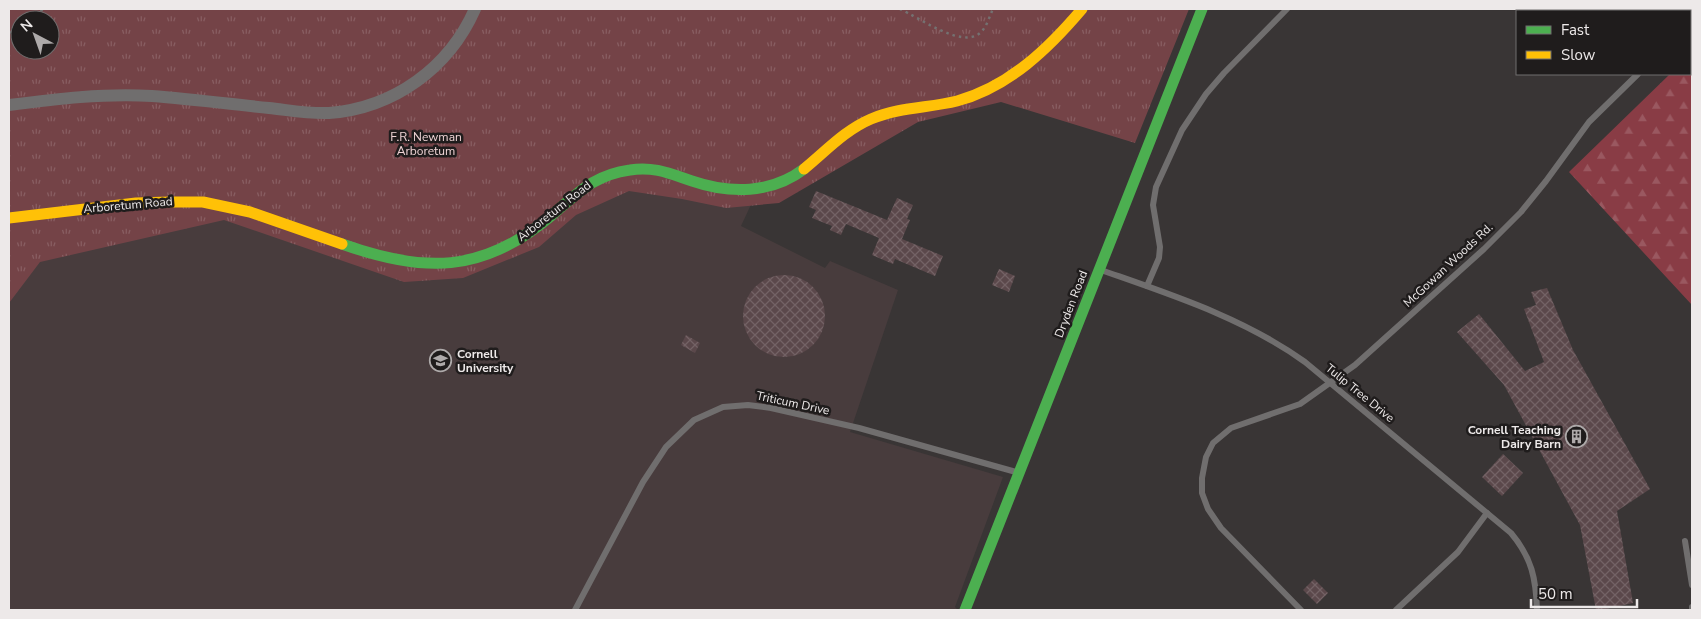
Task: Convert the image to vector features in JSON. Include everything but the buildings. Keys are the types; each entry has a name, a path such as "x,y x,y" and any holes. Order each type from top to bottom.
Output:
{"street":[{"path":"9,105 68,97 150,96 328,113 363,107 396,95 439,64 461,36 475,9"},
{"name":"Arboretum Road","path":"9,218 150,202 206,203 261,215 378,256 407,263 426,264 463,261 482,257 517,241 550,217 585,185 604,176 624,170 645,168 666,171 709,187 733,191 757,189 792,178 812,164 857,126 884,113 970,97 998,85 1032,60 1082,9"},
{"name":"Dryden Road","path":"966,610 1202,9"}],"lane":[{"path":"1146,286 1159,258 1160,239 1153,205 1156,187 1182,130 1206,94 1224,73 1287,9"},
{"name":"McGowan Woods Rd.","path":"1301,610 1213,518 1204,500 1202,478 1203,466 1208,451 1219,436 1231,428 1300,404 1355,365 1484,249 1534,197 1589,122 1637,75"},
{"name":"Tulip Tree Drive","path":"1099,269 1214,312 1266,336 1285,348 1511,533 1528,558 1536,587 1537,610"},
{"name":"Triticum Drive","path":"575,610 644,482 666,447 694,420 723,407 748,404 771,408 859,428 1019,473"},
{"path":"1396,610 1458,552 1488,513"},
{"path":"1685,541 1692,585"}],"path":[{"path":"900,9 939,29 968,38 981,33 993,9"}],"shaded area":[{"name":"Cornell University","path":"623,175 755,196 741,226 825,268 830,261 898,290 850,432 1003,477 955,607 958,610 9,610 9,221"}],"green space":[{"name":"F.R. Newman Arboretum","path":"9,9 1189,9 1135,143 1001,102 918,122 779,203 726,208 629,191 576,215 539,247 463,278 404,282 224,220 40,262 9,303"},
{"path":"1692,52 1692,305 1569,172 1669,75 1691,75"}],"traffic: fast":[{"path":"965,610 1202,9"},
{"path":"342,244 371,254 399,260 451,263 476,258 501,249 526,235 586,187 606,176 617,173 639,169 655,170 706,185 735,190 764,187 778,183 804,169"}],"traffic: slow":[{"path":"804,169 844,135 871,119 892,112 957,101 976,95 994,86 1011,76 1042,52 1082,9"},
{"path":"9,218 136,203 203,202 250,212 342,244"}],"place":[{"name":"Cornell University","path":"441,361"},
{"name":"Cornell Teaching Dairy Barn","path":"1577,437"}]}
